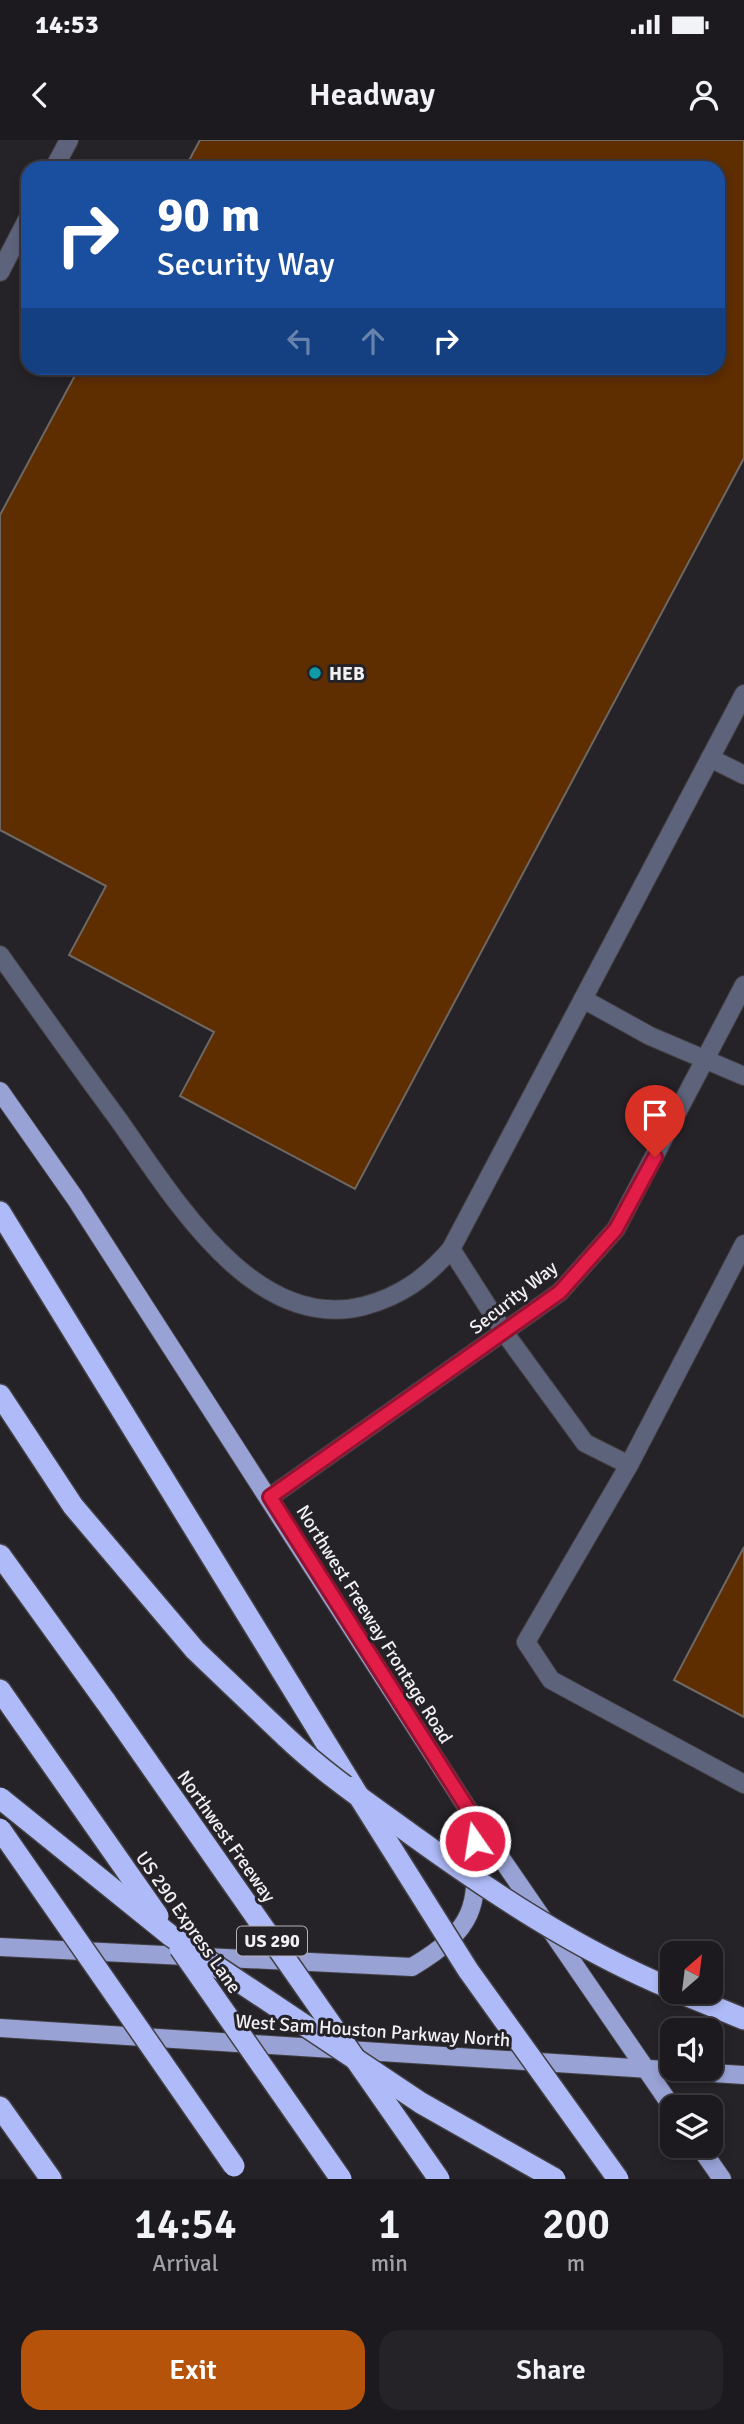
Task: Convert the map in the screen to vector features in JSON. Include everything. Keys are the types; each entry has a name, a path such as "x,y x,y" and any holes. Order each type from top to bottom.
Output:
{"highway":[{"path":"0,1212 468,1970 618,2179"},
{"path":"0,1395 74,1506 187,1639 318,1767 484,1887 618,1966 660,1984"},
{"name":"Northwest Freeway","path":"0,1555 106,1702 439,2179"},
{"name":"US 290 Express Lane","path":"0,1690 341,2179"},
{"path":"0,1798 171,1936 421,2103 555,2179"},
{"path":"0,1829 243,2179"},
{"path":"707,2004 744,2019"},
{"path":"0,2107 51,2179"}],"main road":[{"name":"Northwest Freeway Frontage Road","path":"0,1091 75,1198 270,1497 475,1820 664,2095"},
{"path":"0,1947 412,1967 454,1940 475,1904 475,1820"},
{"name":"West Sam Houston Parkway North","path":"0,2028 744,2074"},
{"path":"707,2158 722,2179"}],"street":[{"path":"58,161 69,140"},
{"path":"0,271 21,231"},
{"path":"0,956 182,1209 236,1268 259,1284 307,1307 353,1308 385,1300 409,1289 433,1270 451,1249 744,694"},
{"path":"710,758 744,775"},
{"name":"Security Way","path":"270,1497 560,1292 616,1229 744,985"},
{"path":"583,999 650,1036 744,1076"},
{"path":"744,1244 629,1465 526,1642 551,1680 744,1784"},
{"path":"451,1249 504,1332 584,1443 629,1465"}],"building":[{"name":"HEB","path":"200,140 744,140 744,458 355,1189 180,1096 214,1032 69,955 106,886 0,830 0,515 75,375 725,375 725,161 189,161"},
{"path":"744,1547 744,1717 674,1680"}],"place":[{"name":"HEB","path":"315,673"}],"route":[{"path":"475,1841 475,1820 270,1497 560,1292 616,1229 655,1157"}]}
